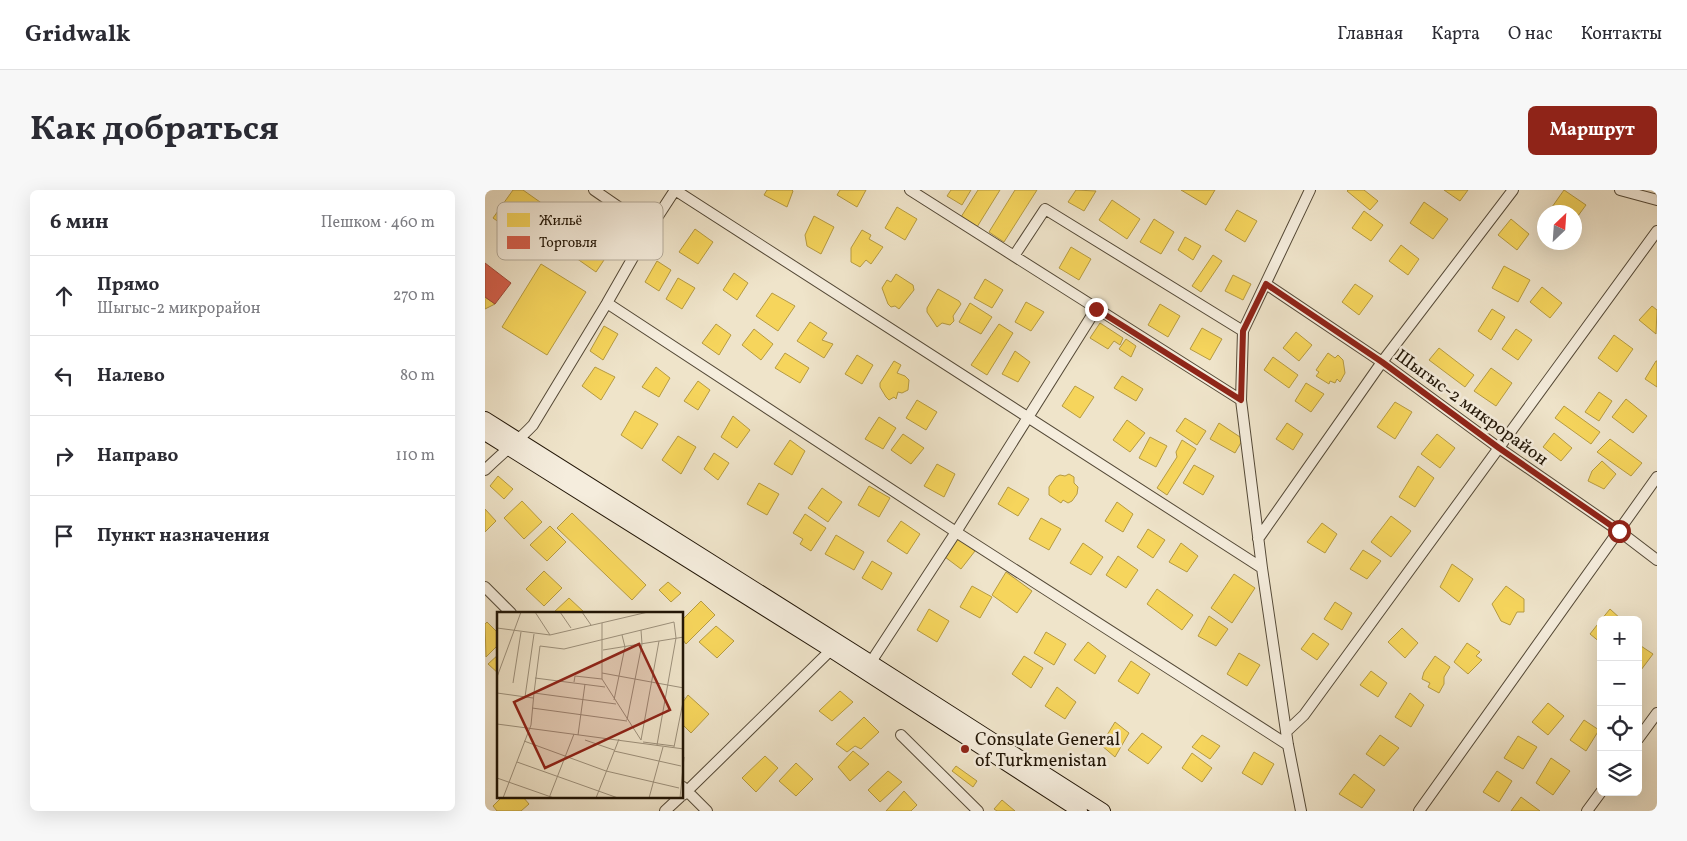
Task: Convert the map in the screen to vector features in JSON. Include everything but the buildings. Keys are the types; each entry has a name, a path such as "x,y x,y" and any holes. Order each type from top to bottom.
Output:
{"street":[{"path":"594,190 611,202"},
{"path":"663,208 675,190 1262,568"},
{"path":"910,190 1241,400"},
{"path":"1301,811 1288,745 1262,568 1241,400 1243,331 1309,190"},
{"path":"1258,540 1382,362 1513,190"},
{"path":"1620,190 1657,200"},
{"path":"1013,256 1045,209 1243,331"},
{"path":"1287,731 1304,715 1657,231"},
{"path":"485,470 533,425 632,260"},
{"name":"Шыгыс-2 микрорайон","path":"1266,284 1382,362 1657,560"},
{"path":"607,303 956,532 1288,745"},
{"path":"867,667 956,532 1096,309"},
{"path":"485,419 513,445"},
{"path":"485,433 513,445 835,646 1081,811"},
{"path":"1419,811 1657,477"},
{"path":"485,587 509,612"},
{"path":"684,791 835,646"},
{"path":"867,667 1103,811"},
{"path":"1642,734 1657,713"},
{"path":"901,735 978,811"},
{"path":"684,793 707,811"},
{"path":"1587,811 1598,796"},
{"path":"665,811 677,798"}],"place":[{"name":"Consulate General of Turkmenistan","path":"965,749"}],"route":[{"path":"1096,309 1241,400 1243,331 1266,284 1382,362 1499,448 1619,531"}]}
